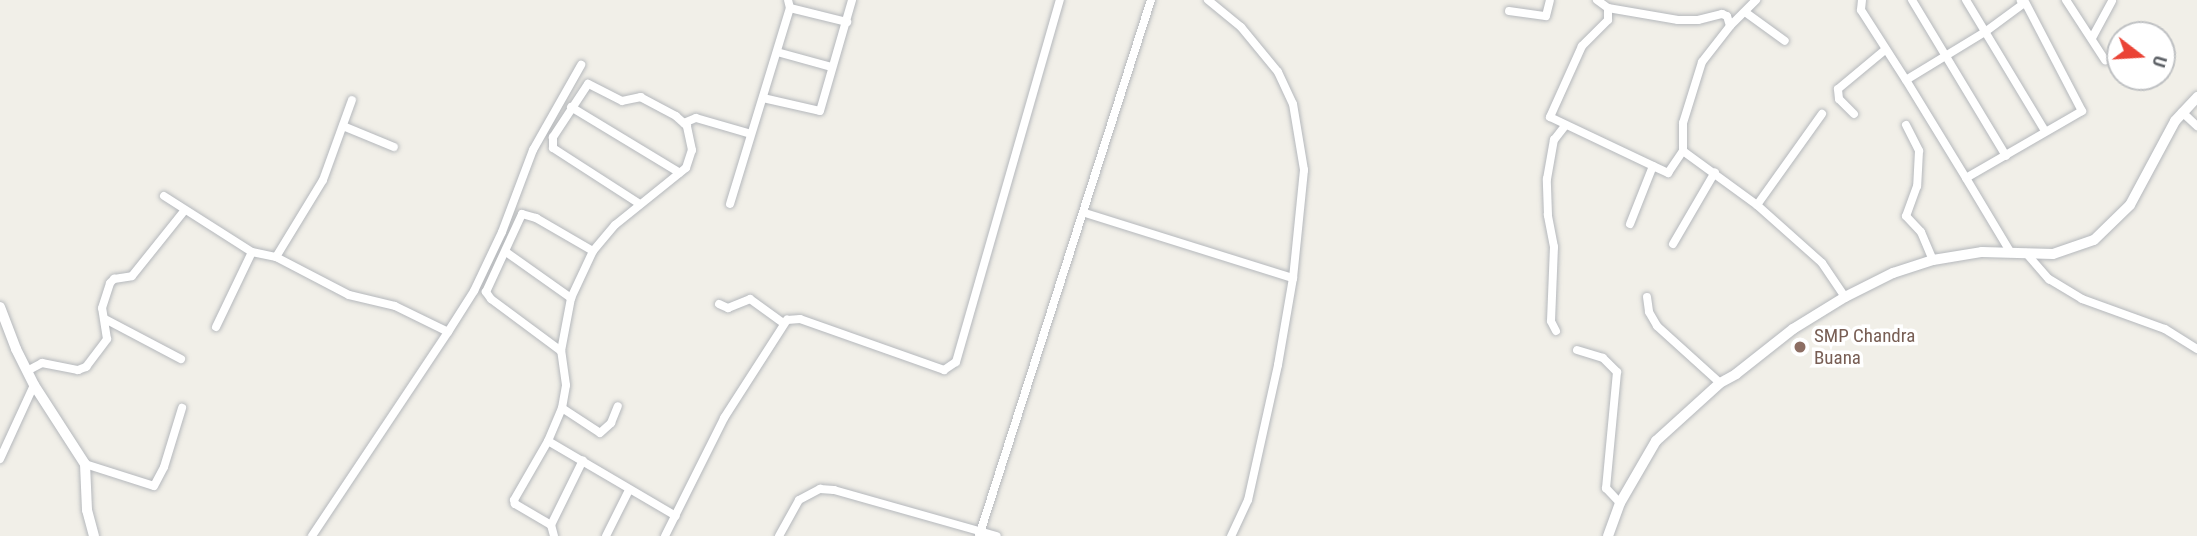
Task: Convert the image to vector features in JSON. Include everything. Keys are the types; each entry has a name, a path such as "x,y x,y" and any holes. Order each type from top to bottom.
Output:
{"street":[{"path":"763,98 820,111 852,0"},
{"path":"665,536 724,418 783,323 793,318 800,319 944,370 956,362 1060,0"},
{"path":"981,533 1151,0"},
{"path":"1208,0 1241,27 1278,72 1293,104 1304,170 1293,278 1253,480 1248,500 1231,536"},
{"path":"1509,11 1546,16 1550,0"},
{"path":"1597,0 1608,8 1678,20 1698,20 1722,14 1727,16 1730,26"},
{"path":"1608,8 1608,20 1585,41 1551,113 1554,121 1668,173 1683,151 1683,123 1702,62 1730,26 1756,0"},
{"path":"1862,0 1861,10 2011,253"},
{"path":"1912,0 2006,156"},
{"path":"1966,0 2045,131"},
{"path":"2066,0 2105,60"},
{"path":"2092,38 2112,0"},
{"path":"1906,80 1985,32 2022,1 2082,108 2081,113 1966,178"},
{"path":"730,204 789,4 846,22"},
{"path":"1745,12 1785,41"},
{"path":"1854,114 1839,99 1838,89 1886,49"},
{"path":"777,52 832,68"},
{"path":"312,536 474,291 502,232 533,150 581,65"},
{"path":"551,525 515,504 514,500 548,441 562,408 566,385 561,351 571,298 593,251 615,225 686,168 692,150 692,141 684,123 641,97 622,101 593,84 585,86 553,137 553,148 639,204"},
{"path":"1608,536 1620,503 1656,440 1720,383 1736,374 1793,329 1845,297 1893,273 1933,260 1982,252 2053,254 2094,240 2114,224 2130,205 2157,151 2182,112 2197,97"},
{"path":"276,257 318,189 352,100"},
{"path":"571,107 680,173"},
{"path":"2182,112 2197,126"},
{"path":"1757,205 1822,114"},
{"path":"684,123 696,118 751,134"},
{"path":"1906,125 1919,151 1917,186 1906,216 1921,232 1933,260"},
{"path":"342,126 394,147"},
{"path":"1556,331 1551,321 1554,247 1548,215 1547,179 1554,140 1565,126"},
{"path":"1683,151 1757,205 1829,270 1845,297"},
{"path":"1630,224 1653,166"},
{"path":"1673,244 1715,172"},
{"path":"164,196 251,252 276,257 349,295 395,306 447,332"},
{"path":"27,371 42,363 78,369 86,367 106,344 108,336 102,309 111,280 136,272 184,211"},
{"path":"1085,213 1293,278"},
{"path":"561,351 486,295 522,214 537,218 593,251"},
{"path":"216,327 251,252"},
{"path":"506,252 571,298"},
{"path":"2026,253 2049,279 2082,299 2165,329 2197,349"},
{"path":"1647,296 1657,326 1720,383"},
{"path":"719,304 728,308 750,299 783,323"},
{"path":"0,307 34,385 85,464 87,510 94,536"},
{"path":"105,319 181,359"},
{"path":"1577,349 1603,358 1616,372 1606,488 1620,503"},
{"path":"0,459 34,385"},
{"path":"562,408 600,433 611,423 618,406"},
{"path":"85,464 154,486 164,467 182,408"},
{"path":"548,441 676,516"},
{"path":"554,536 551,525 583,460"},
{"path":"606,536 629,489"},
{"path":"779,536 799,500 820,489 834,490 997,536"}],"place":[{"name":"SMP Chandra Buana","path":"1800,347"}]}
